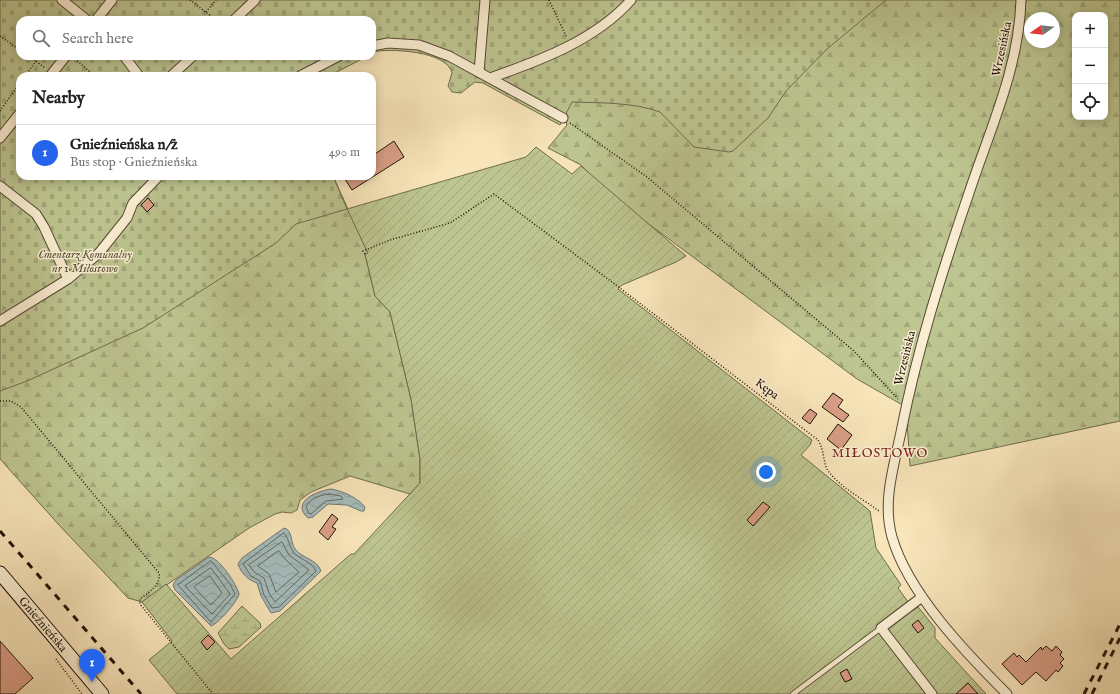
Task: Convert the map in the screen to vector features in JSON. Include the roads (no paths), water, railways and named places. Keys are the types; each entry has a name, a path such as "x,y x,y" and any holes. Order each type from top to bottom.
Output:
{"street":[{"path":"62,0 82,16"},
{"path":"99,16 112,0"},
{"path":"238,16 255,0"},
{"path":"478,72 485,0"},
{"path":"490,78 570,44 603,25 623,9 631,0"},
{"name":"Wrzesińska","path":"1007,694 962,645 922,597 898,552 889,519 892,476 914,367 938,283 1013,62 1021,0"},
{"path":"376,45 388,43 419,45 449,56 563,118"},
{"path":"54,72 67,60"},
{"path":"127,60 136,72"},
{"path":"175,72 189,60"},
{"path":"308,72 331,60"},
{"path":"0,138 16,118"},
{"path":"0,321 68,279 99,253 128,218 134,203 155,180"},
{"path":"0,186 36,214 44,227 68,279"},
{"name":"Gnieźnieńska","path":"0,573 102,694"},
{"path":"922,597 881,628 932,694"}],"lane":[{"path":"793,694 881,628"}],"water":[{"path":"331,489 340,491 354,498 365,507 364,511 347,505 328,504 313,517 308,518 303,512 302,507 304,502 319,492"},
{"path":"284,528 289,531 295,549 313,561 321,571 280,611 271,613 261,596 257,583 245,576 238,564 242,558"},
{"path":"209,557 213,558 222,566 231,578 239,594 227,612 211,626 175,590 173,585 176,580"}],"railway":[{"path":"0,531 141,694"},
{"path":"1084,694 1120,624"},
{"path":"1092,694 1120,638"}],"place":[{"name":"Gnieźnieńska n/ż","path":"92,682"}],"district":[{"name":"MIŁOSTOWO","path":"880,453"}],"park label":[{"name":"Cmentarz Komunalny nr 1 Miłostowo","path":"85,261"}]}
